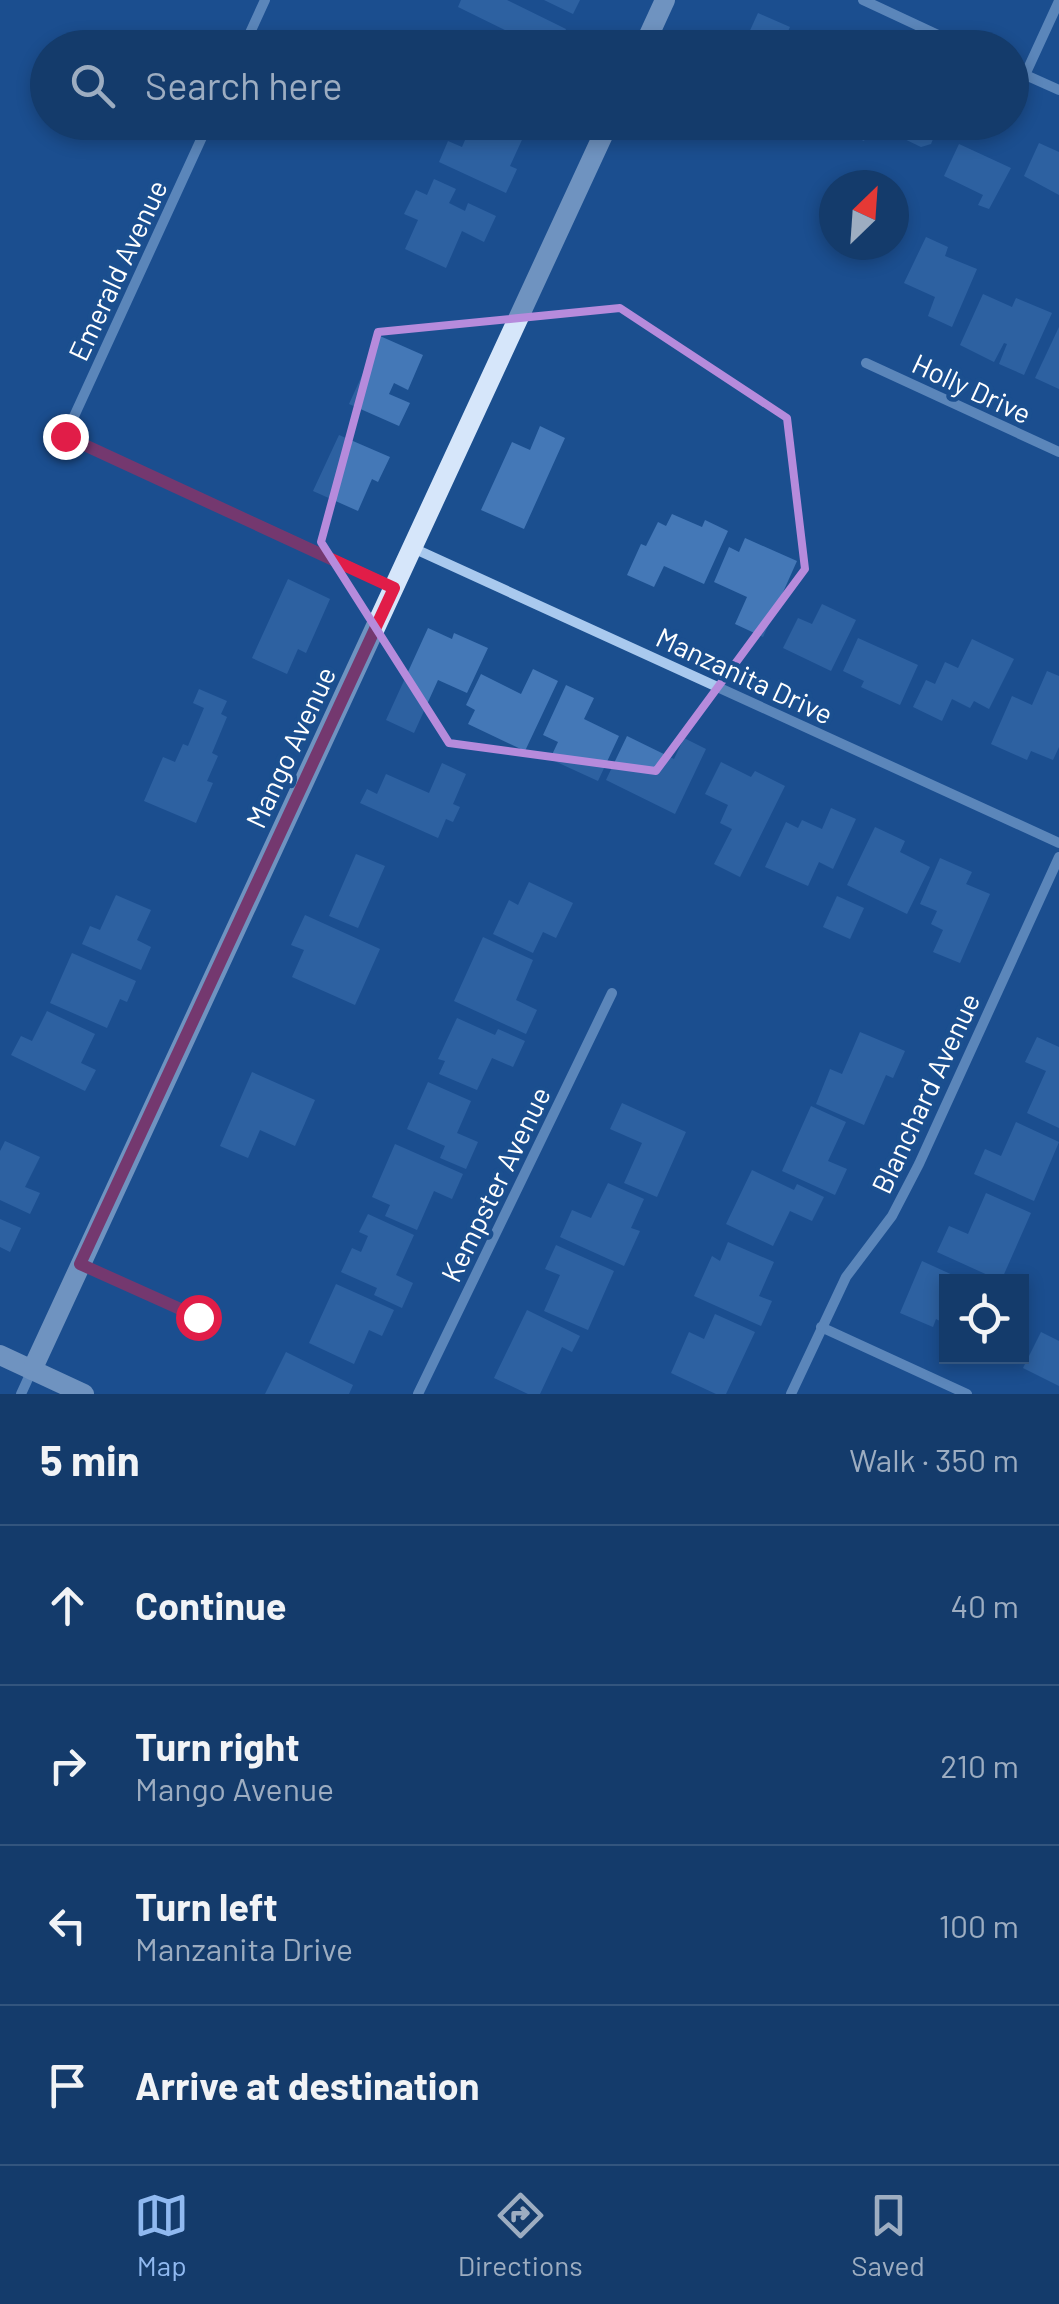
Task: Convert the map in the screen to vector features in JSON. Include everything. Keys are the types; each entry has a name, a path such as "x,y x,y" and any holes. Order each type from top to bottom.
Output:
{"street":[{"path":"252,30 265,0"},
{"path":"651,30 665,0"},
{"path":"863,0 927,30"},
{"path":"1029,66 1059,1"},
{"path":"1029,77 1059,90"},
{"name":"Emerald Avenue","path":"201,140 65,436 394,588"},
{"name":"Mango Avenue","path":"21,1394 601,140"},
{"name":"Holly Drive","path":"866,363 1059,452"},
{"name":"Manzanita Drive","path":"413,548 1059,843"},
{"name":"Blanchard Avenue","path":"791,1394 846,1276 892,1216 919,1164 1059,857"},
{"name":"Kempster Avenue","path":"418,1394 612,992"},
{"path":"821,1327 967,1394"},
{"path":"0,1355 84,1394"}],"lane":[{"path":"80,1264 198,1317"}],"highlighted area":[{"path":"620,308 787,418 805,569 656,771 449,743 321,542 378,332"}],"building":[{"path":"461,0 507,0 566,29 505,30 458,7"},
{"path":"544,0 580,0 573,14"},
{"path":"758,13 790,27 789,30 750,30"},
{"path":"465,140 522,140 510,166 517,169 506,193 439,162 448,141 462,147"},
{"path":"906,140 933,140 921,147"},
{"path":"1039,143 1059,152 1059,195 1024,176"},
{"path":"959,144 1011,168 989,209 978,205 983,195 944,176"},
{"path":"434,179 456,189 449,203 465,211 468,203 496,216 484,242 462,231 446,268 405,249 418,220 404,214 416,190 427,195"},
{"path":"926,237 948,247 945,256 977,269 952,327 928,316 935,297 904,283"},
{"path":"983,294 1012,307 1016,298 1052,313 1024,375 999,364 1007,344 1004,343 994,362 960,345"},
{"path":"1059,327 1059,389 1035,378"},
{"path":"380,336 423,355 408,390 394,383 389,394 410,403 399,426 349,404"},
{"path":"540,426 565,438 524,529 481,510 512,442 530,450"},
{"path":"339,435 390,457 378,482 372,479 358,511 313,491"},
{"path":"672,514 702,527 705,520 728,531 704,584 664,566 654,587 627,575 641,544 646,546 658,522 666,526"},
{"path":"745,538 797,561 763,637 735,624 747,597 714,582 729,547 739,552"},
{"path":"288,579 330,599 306,653 298,649 287,674 252,658"},
{"path":"822,604 856,620 831,671 783,648 798,618 812,624"},
{"path":"428,628 452,639 454,633 488,648 467,693 438,680 414,733 386,720"},
{"path":"858,638 918,665 900,705 861,687 864,681 843,671"},
{"path":"972,639 1014,659 989,709 974,701 970,708 952,699 942,721 913,707 926,680 935,684 945,662 958,668"},
{"path":"533,669 558,681 525,751 468,724 475,710 466,705 481,674 521,694"},
{"path":"1047,671 1059,676 1059,747 1053,760 1031,751 1027,760 991,744 1012,696 1032,705"},
{"path":"566,685 594,698 584,719 619,736 598,781 550,759 558,742 543,735"},
{"path":"199,689 227,701 221,714 227,717 212,753 218,756 207,781 213,783 196,823 144,801 163,757 175,762 183,744 188,746 204,708 193,703"},
{"path":"627,736 674,759 684,738 706,749 675,814 606,780"},
{"path":"721,762 751,777 755,771 785,786 740,877 714,864 732,829 720,823 728,805 705,794"},
{"path":"442,763 466,774 453,804 460,807 453,822 446,819 438,838 360,803 367,789 377,794 386,774 429,793"},
{"path":"831,808 856,819 833,869 819,862 808,886 765,867 786,822 798,828 802,820 822,829"},
{"path":"875,827 905,841 900,852 930,867 907,914 847,885"},
{"path":"356,854 385,866 358,928 329,916"},
{"path":"940,858 972,872 966,884 990,894 960,963 933,952 943,930 931,924 937,911 920,904"},
{"path":"529,882 573,903 556,938 543,932 533,953 493,934 509,900 518,905"},
{"path":"116,895 151,910 137,940 151,947 141,970 82,944 90,926 100,930"},
{"path":"837,896 864,908 850,939 823,927"},
{"path":"305,915 380,949 355,1005 292,977 304,950 291,945"},
{"path":"483,937 533,960 516,1000 537,1010 526,1034 454,1001"},
{"path":"72,953 136,981 127,1002 120,999 107,1028 50,1003"},
{"path":"47,1011 95,1034 81,1063 96,1070 85,1091 11,1055 21,1036 32,1041"},
{"path":"457,1018 495,1035 498,1029 525,1041 513,1067 492,1058 477,1090 439,1074 445,1061 438,1059"},
{"path":"860,1032 905,1051 893,1078 886,1075 864,1125 816,1104 830,1069 842,1074"},
{"path":"1037,1037 1059,1047 1059,1128 1027,1113 1046,1071 1025,1062"},
{"path":"252,1072 315,1100 295,1146 260,1130 248,1158 220,1146"},
{"path":"428,1082 471,1101 457,1133 478,1142 466,1169 440,1158 445,1146 407,1129"},
{"path":"622,1103 686,1132 657,1197 624,1183 642,1143 610,1129"},
{"path":"811,1106 846,1122 828,1161 847,1169 835,1195 782,1171"},
{"path":"1016,1122 1059,1142 1034,1201 974,1174 985,1149 1001,1156"},
{"path":"5,1141 40,1157 25,1187 40,1193 30,1214 0,1200 0,1151"},
{"path":"395,1144 463,1174 452,1199 434,1191 417,1230 385,1216 390,1205 372,1197"},
{"path":"752,1170 794,1190 797,1184 824,1197 812,1221 790,1211 773,1246 726,1224"},
{"path":"608,1183 644,1199 631,1228 640,1231 624,1266 560,1237 572,1210 591,1218"},
{"path":"986,1193 1031,1213 1004,1274 986,1274 937,1252 949,1226 968,1234"},
{"path":"368,1214 414,1235 396,1275 413,1283 402,1308 374,1295 377,1288 341,1272 352,1248 361,1252 368,1236 359,1232"},
{"path":"0,1219 21,1228 10,1252 0,1247"},
{"path":"728,1242 774,1262 759,1296 772,1301 761,1326 694,1296 712,1256 720,1261"},
{"path":"556,1245 614,1271 588,1330 544,1311 560,1275 545,1269"},
{"path":"922,1261 950,1274 939,1274 939,1320 936,1319 933,1327 900,1313"},
{"path":"336,1284 394,1310 382,1336 369,1330 354,1364 309,1343"},
{"path":"527,1310 580,1336 572,1352 562,1347 540,1394 528,1394 494,1378"},
{"path":"715,1314 755,1332 726,1394 716,1394 671,1373 689,1332 704,1339"},
{"path":"1041,1332 1059,1341 1059,1386 1023,1368 1029,1364"},
{"path":"286,1352 353,1385 349,1394 265,1394"}],"route":[{"path":"65,436 394,588 80,1264 198,1317"}]}
